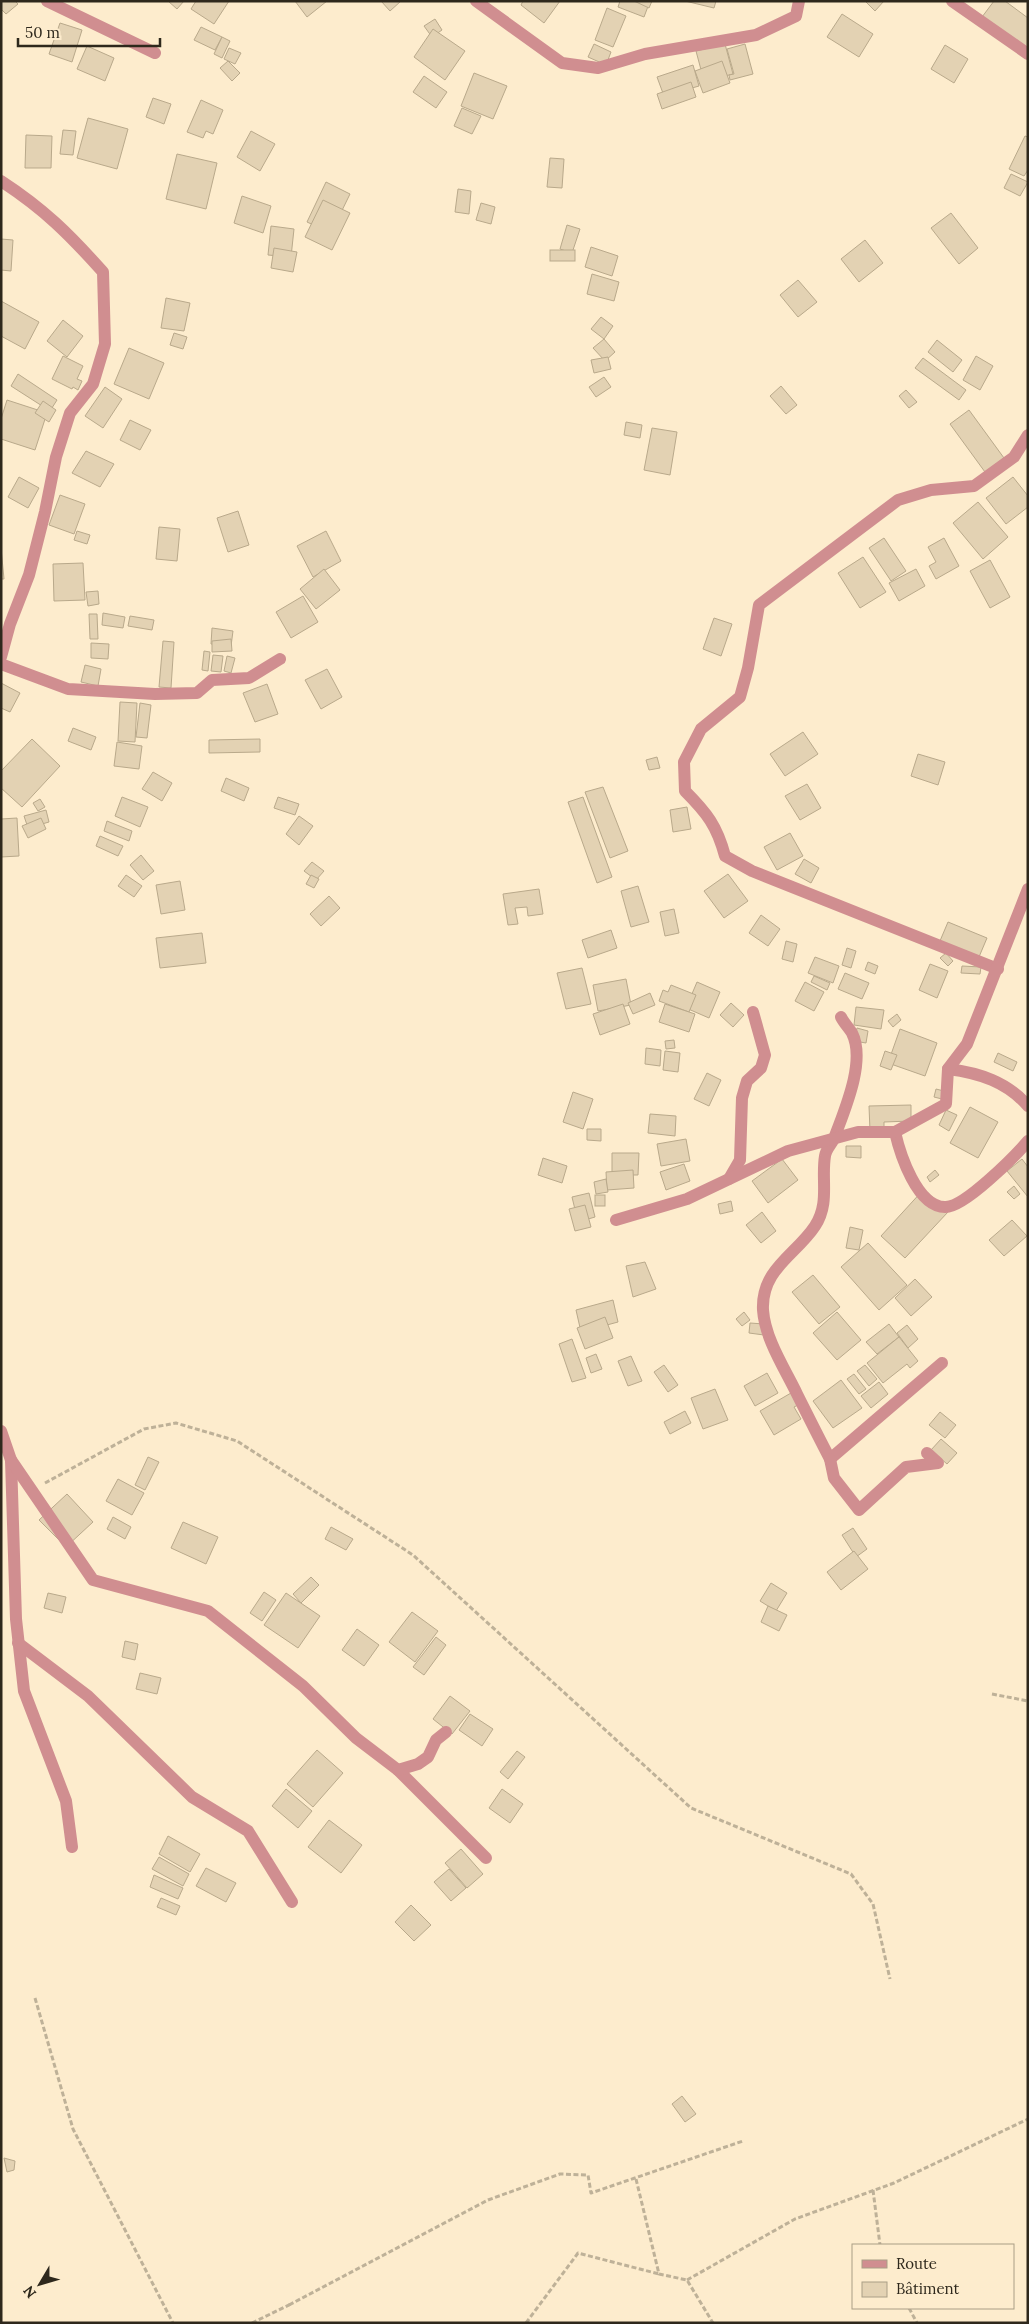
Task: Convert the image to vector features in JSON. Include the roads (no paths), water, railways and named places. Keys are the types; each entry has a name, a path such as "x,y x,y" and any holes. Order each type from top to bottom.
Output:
{"street":[{"path":"47,1 156,53"},
{"path":"476,1 562,63 598,68 644,54 756,35 796,16 799,1"},
{"path":"952,1 1028,54"},
{"path":"1,181 35,203 66,230 103,272 105,344 93,384 70,413 56,457 46,512 29,576 10,624 1,657"},
{"path":"998,969 752,871 725,856 708,814 685,791 684,762 702,728 740,696 748,668 759,605 898,500 931,490 974,486 1014,457 1028,435"},
{"path":"1,664 68,689 155,694 197,693 212,680 249,678 280,658"},
{"path":"616,1220 687,1199 788,1151 858,1132 895,1132 946,1104 948,1069 967,1044 1028,889"},
{"path":"729,1179 740,1160 742,1098 748,1081 761,1068 765,1056 753,1012"},
{"path":"841,1018 853,1034 857,1060 851,1090 834,1139 825,1153 823,1212 802,1242 779,1263 769,1281 764,1297 763,1310 767,1328 784,1370 830,1459 834,1478 859,1510 906,1467 938,1463 927,1453"},
{"path":"948,1069 975,1072 996,1081 1017,1094 1028,1106"},
{"path":"895,1132 900,1154 910,1178 928,1200 944,1208 954,1206 992,1178 1028,1141"},
{"path":"830,1459 942,1363"},
{"path":"1,1431 11,1460 93,1580 208,1611 303,1686 356,1738 398,1770 486,1858"},
{"path":"11,1460 18,1643 24,1691 66,1801 72,1847"},
{"path":"18,1643 88,1696 192,1797 248,1832 292,1902"},
{"path":"398,1770 418,1764 428,1757 436,1740 446,1732"}]}
